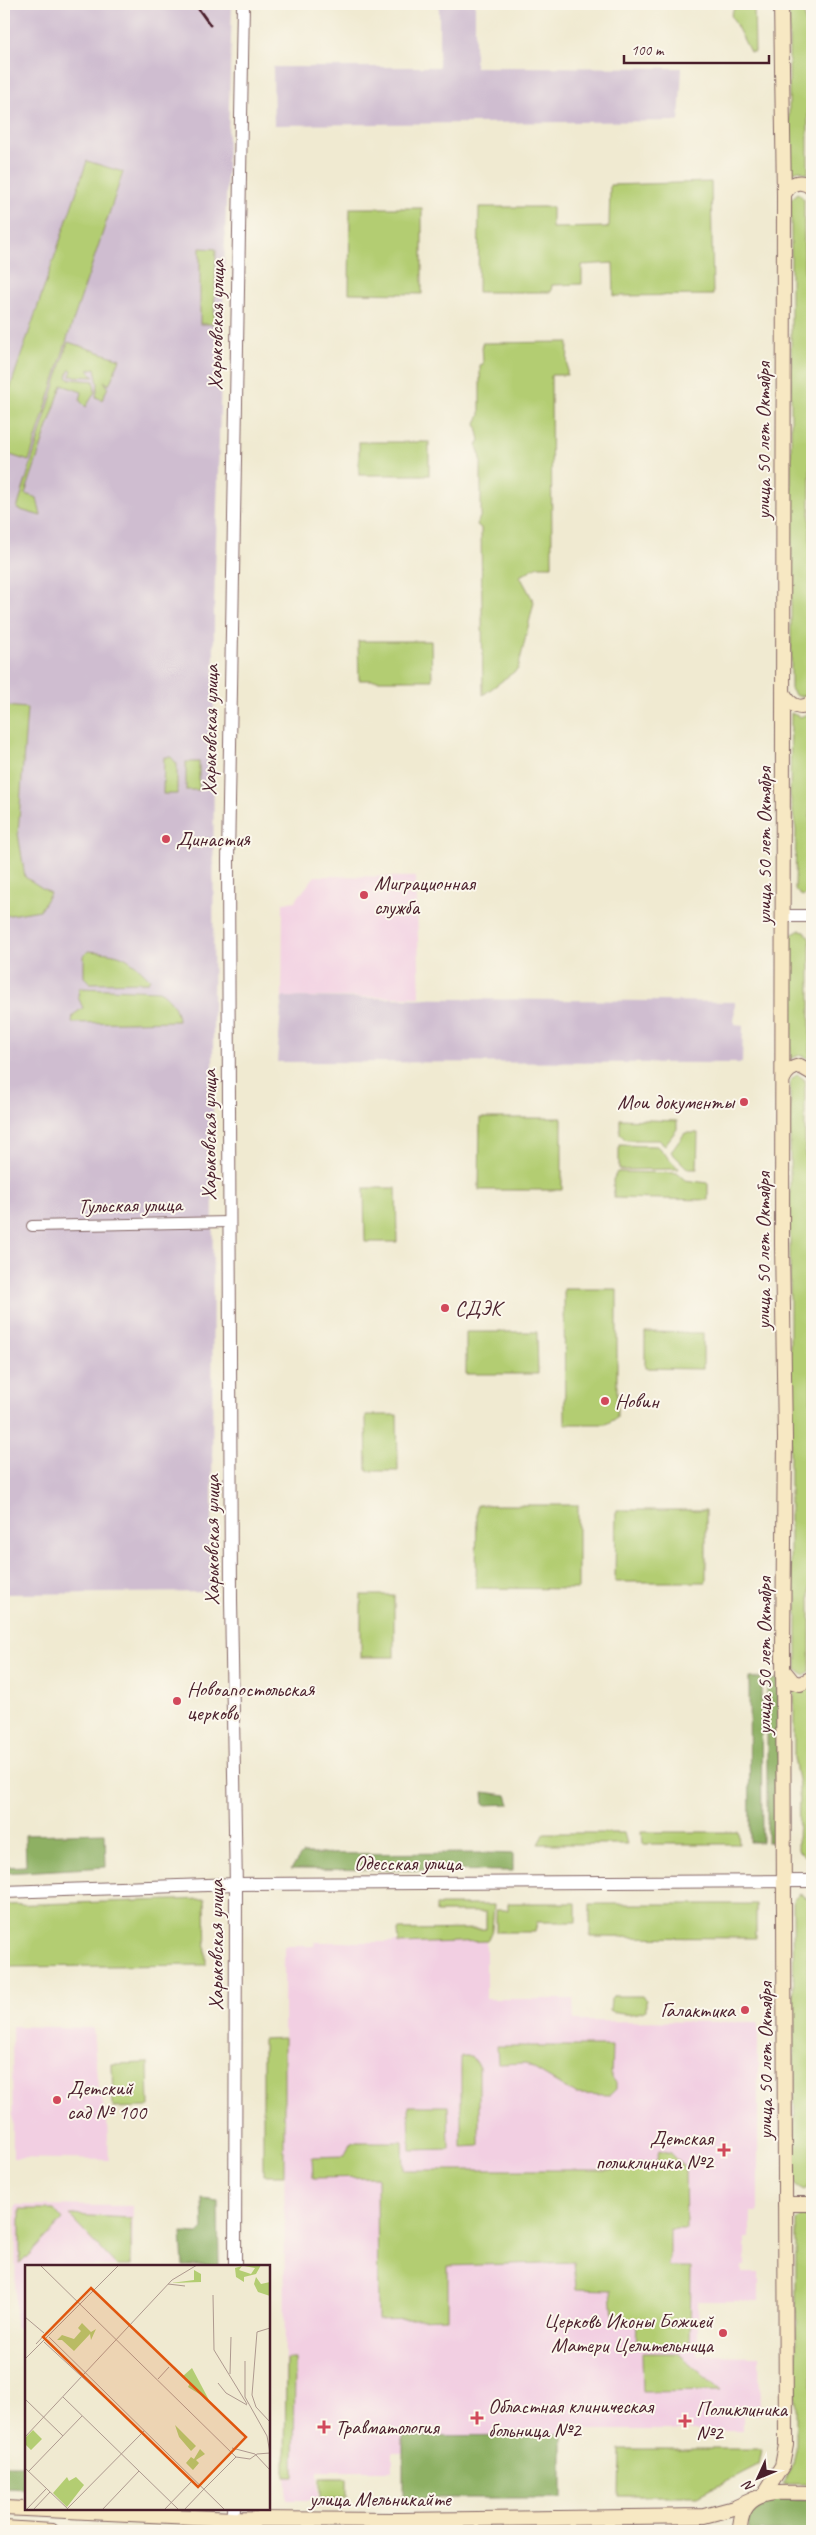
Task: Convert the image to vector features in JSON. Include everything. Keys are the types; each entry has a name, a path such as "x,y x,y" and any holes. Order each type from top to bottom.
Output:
{"main road":[{"name":"улица 50 лет Октября","path":"740,2531 740,2519 744,2509 759,2496 782,2466 786,2445 784,195 781,4"},
{"path":"784,195 787,188 800,182 812,188"},
{"path":"784,694 794,706 801,708 812,702"},
{"path":"784,1079 787,1072 793,1067 800,1066 812,1072"},
{"path":"784,1671 793,1682 800,1684 812,1678"},
{"path":"785,2204 812,2204"},
{"path":"759,2496 812,2493"},
{"name":"улица Мельникайте","path":"42,2510 359,2526 704,2516 734,2508 759,2496"},
{"name":"улица Мельникайте","path":"4,2508 25,2509"},
{"path":"4,2528 52,2531"}],"street":[{"name":"Харьковская улица","path":"235,2265 236,1884 230,1222 229,778 244,4"},
{"path":"784,916 812,916"},
{"name":"Тульская улица","path":"32,1226 230,1222"},
{"name":"Одесская улица","path":"4,1892 236,1884 812,1881"}],"shaded area":[{"path":"4,4 232,4 214,608 212,1592 4,1594"},
{"path":"439,4 475,4 475,67 682,68 679,121 274,125 273,67 439,67"},
{"path":"315,876 416,877 420,997 282,997 283,903 295,901"},
{"path":"282,997 735,1002 734,1024 743,1025 742,1063 277,1062"},
{"path":"315,1942 486,1942 486,1999 573,1999 574,2021 758,2022 758,2212 751,2212 750,2238 745,2238 745,2266 742,2266 742,2273 759,2273 759,2301 698,2301 698,2355 759,2356 760,2414 742,2414 742,2430 562,2430 562,2453 392,2453 392,2471 318,2471 318,2500 287,2500 285,2475 284,1946 314,1946"},
{"name":"Детский сад № 100","path":"12,2026 93,2028 97,2078 107,2121 109,2160 13,2158"},
{"path":"16,2205 133,2206 132,2265 25,2265 25,2328 15,2328"}],"green space":[{"path":"736,4 754,4 755,52 750,52 731,15"},
{"path":"789,4 803,4 808,45 808,174 799,170 789,174"},
{"path":"87,161 123,172 67,339 29,461 4,453 4,406"},
{"path":"711,182 713,295 614,296 613,263 582,265 582,284 552,285 551,292 478,292 479,207 552,207 552,228 609,227 610,185"},
{"path":"798,193 804,199 804,269 810,307 810,689 805,696 796,696 791,689 791,199"},
{"path":"350,208 422,208 422,294 349,293"},
{"path":"200,248 216,249 214,324 200,324"},
{"path":"68,342 120,359 109,385 104,381 108,387 102,400 96,397 98,384 95,368 88,370 94,377 70,376 72,370 69,370 67,377 69,379 94,381 95,392 86,407 80,401 82,392 62,385 25,494 37,498 41,516 17,509"},
{"path":"568,342 567,375 551,375 552,566 538,566 520,576 534,602 518,669 483,695 481,528 477,525 481,514 481,458 477,446 480,440 476,423 480,415 480,365 483,364 482,343"},
{"path":"359,442 429,442 429,475 359,475"},
{"path":"358,641 431,641 432,680 359,680"},
{"path":"4,706 27,708 18,833 25,877 50,893 40,910 4,916"},
{"path":"791,713 800,717 810,713 810,890 803,897 795,890 796,830 790,795"},
{"path":"164,757 171,757 177,764 177,794 163,794"},
{"path":"186,762 199,762 199,790 186,790"},
{"path":"800,930 805,931 810,940 810,1059 800,1055 790,1059 790,940 791,935"},
{"path":"88,951 109,953 123,957 135,964 150,979 148,982 90,983 84,977 84,955"},
{"path":"79,988 159,991 172,1003 178,1021 72,1023 73,1015 83,1008 78,997"},
{"path":"797,1074 805,1080 805,1154 811,1190 810,1671 804,1676 797,1670 797,1599 790,1568 790,1081"},
{"path":"480,1118 562,1118 562,1190 479,1190"},
{"path":"620,1119 677,1121 677,1129 665,1145 659,1140 626,1140 620,1134"},
{"path":"685,1133 698,1133 697,1169 688,1169 671,1152"},
{"path":"619,1145 657,1146 679,1169 619,1170"},
{"path":"617,1172 677,1173 685,1180 708,1183 708,1200 614,1198 613,1180"},
{"path":"364,1188 396,1188 397,1242 365,1242"},
{"path":"564,1289 617,1289 617,1418 606,1424 565,1424"},
{"path":"466,1332 537,1332 538,1374 466,1374"},
{"path":"645,1332 703,1333 703,1369 645,1368"},
{"path":"366,1415 397,1415 398,1471 367,1471"},
{"path":"477,1505 578,1505 578,1589 476,1588"},
{"path":"616,1510 706,1510 706,1582 615,1582"},
{"path":"361,1595 394,1595 394,1657 361,1657"},
{"path":"749,1678 761,1678 762,1842 750,1842"},
{"path":"767,1679 779,1679 779,1842 767,1842"},
{"path":"811,1686 811,1851 804,1856 798,1850 799,1786 794,1758 794,1688 802,1690"},
{"path":"483,1792 507,1795 510,1804 484,1805"},
{"path":"641,1832 738,1832 739,1844 642,1844"},
{"path":"105,1833 106,1867 4,1873 4,1867 26,1866 25,1835"},
{"path":"544,1833 624,1833 627,1844 538,1844"},
{"path":"302,1854 513,1854 513,1871 291,1869"},
{"path":"800,1893 808,1899 808,1982 812,2006 812,2185 804,2190 797,2186 795,2182 793,1899"},
{"path":"205,1899 206,1965 4,1967 4,1905"},
{"path":"508,1903 576,1903 576,1922 537,1922 535,1932 496,1932 496,1910 508,1910"},
{"path":"590,1904 756,1904 756,1938 590,1937"},
{"path":"436,1905 494,1905 492,1930 487,1941 399,1944 398,1930 486,1929 486,1912 436,1912"},
{"path":"614,1996 642,1996 646,2000 646,2010 628,2014 614,2012 610,2010 611,1999"},
{"path":"284,2038 284,2175 263,2175 263,2039"},
{"path":"497,2046 612,2046 611,2078 616,2082 616,2089 610,2095 576,2094 524,2063 498,2064"},
{"path":"461,2056 471,2056 479,2067 479,2146 461,2147"},
{"path":"148,2063 149,2107 113,2108 112,2064"},
{"path":"409,2106 448,2106 449,2149 410,2150"},
{"path":"352,2142 403,2142 404,2170 627,2170 637,2163 656,2162 659,2150 671,2153 685,2168 686,2229 670,2229 670,2257 667,2267 691,2267 690,2346 636,2347 637,2320 613,2319 611,2290 576,2289 574,2262 448,2266 448,2318 378,2320 377,2177 313,2178 312,2157 344,2156"},
{"path":"202,2199 218,2201 219,2265 183,2265 181,2233 198,2234 203,2229"},
{"path":"20,2209 54,2209 63,2220 20,2264"},
{"path":"802,2214 809,2220 812,2314 812,2484 783,2484 793,2464 796,2449 796,2221"},
{"path":"69,2215 131,2218 131,2265 116,2265"},
{"path":"642,2353 678,2353 721,2391 643,2392"},
{"path":"286,2359 295,2359 294,2477 285,2477"},
{"path":"562,2435 562,2498 403,2498 403,2436"},
{"path":"620,2449 761,2449 758,2465 698,2496 619,2496"},
{"path":"4,2465 25,2465 25,2489 4,2488"},
{"path":"320,2478 347,2478 347,2497 320,2498"},
{"path":"780,2500 812,2500 812,2531 748,2531 748,2519 760,2505"}],"railway":[{"path":"195,4 210,25"}],"place":[{"name":"Династия","path":"166,839"},
{"name":"Миграционная служба","path":"364,895"},
{"name":"Мои документы","path":"744,1102"},
{"name":"СДЭК","path":"445,1308"},
{"name":"Новин","path":"605,1401"},
{"name":"Новоапостольская церковь","path":"177,1701"},
{"name":"Галактика","path":"745,2010"},
{"name":"Детский сад № 100","path":"57,2100"},
{"name":"Детская поликлиника №2","path":"724,2150"},
{"name":"Церковь Иконы Божией Матери Целительница","path":"723,2333"},
{"name":"Областная клиническая больница №2","path":"477,2418"},
{"name":"Поликлиника №2","path":"685,2421"},
{"name":"Травматология","path":"324,2427"}]}
